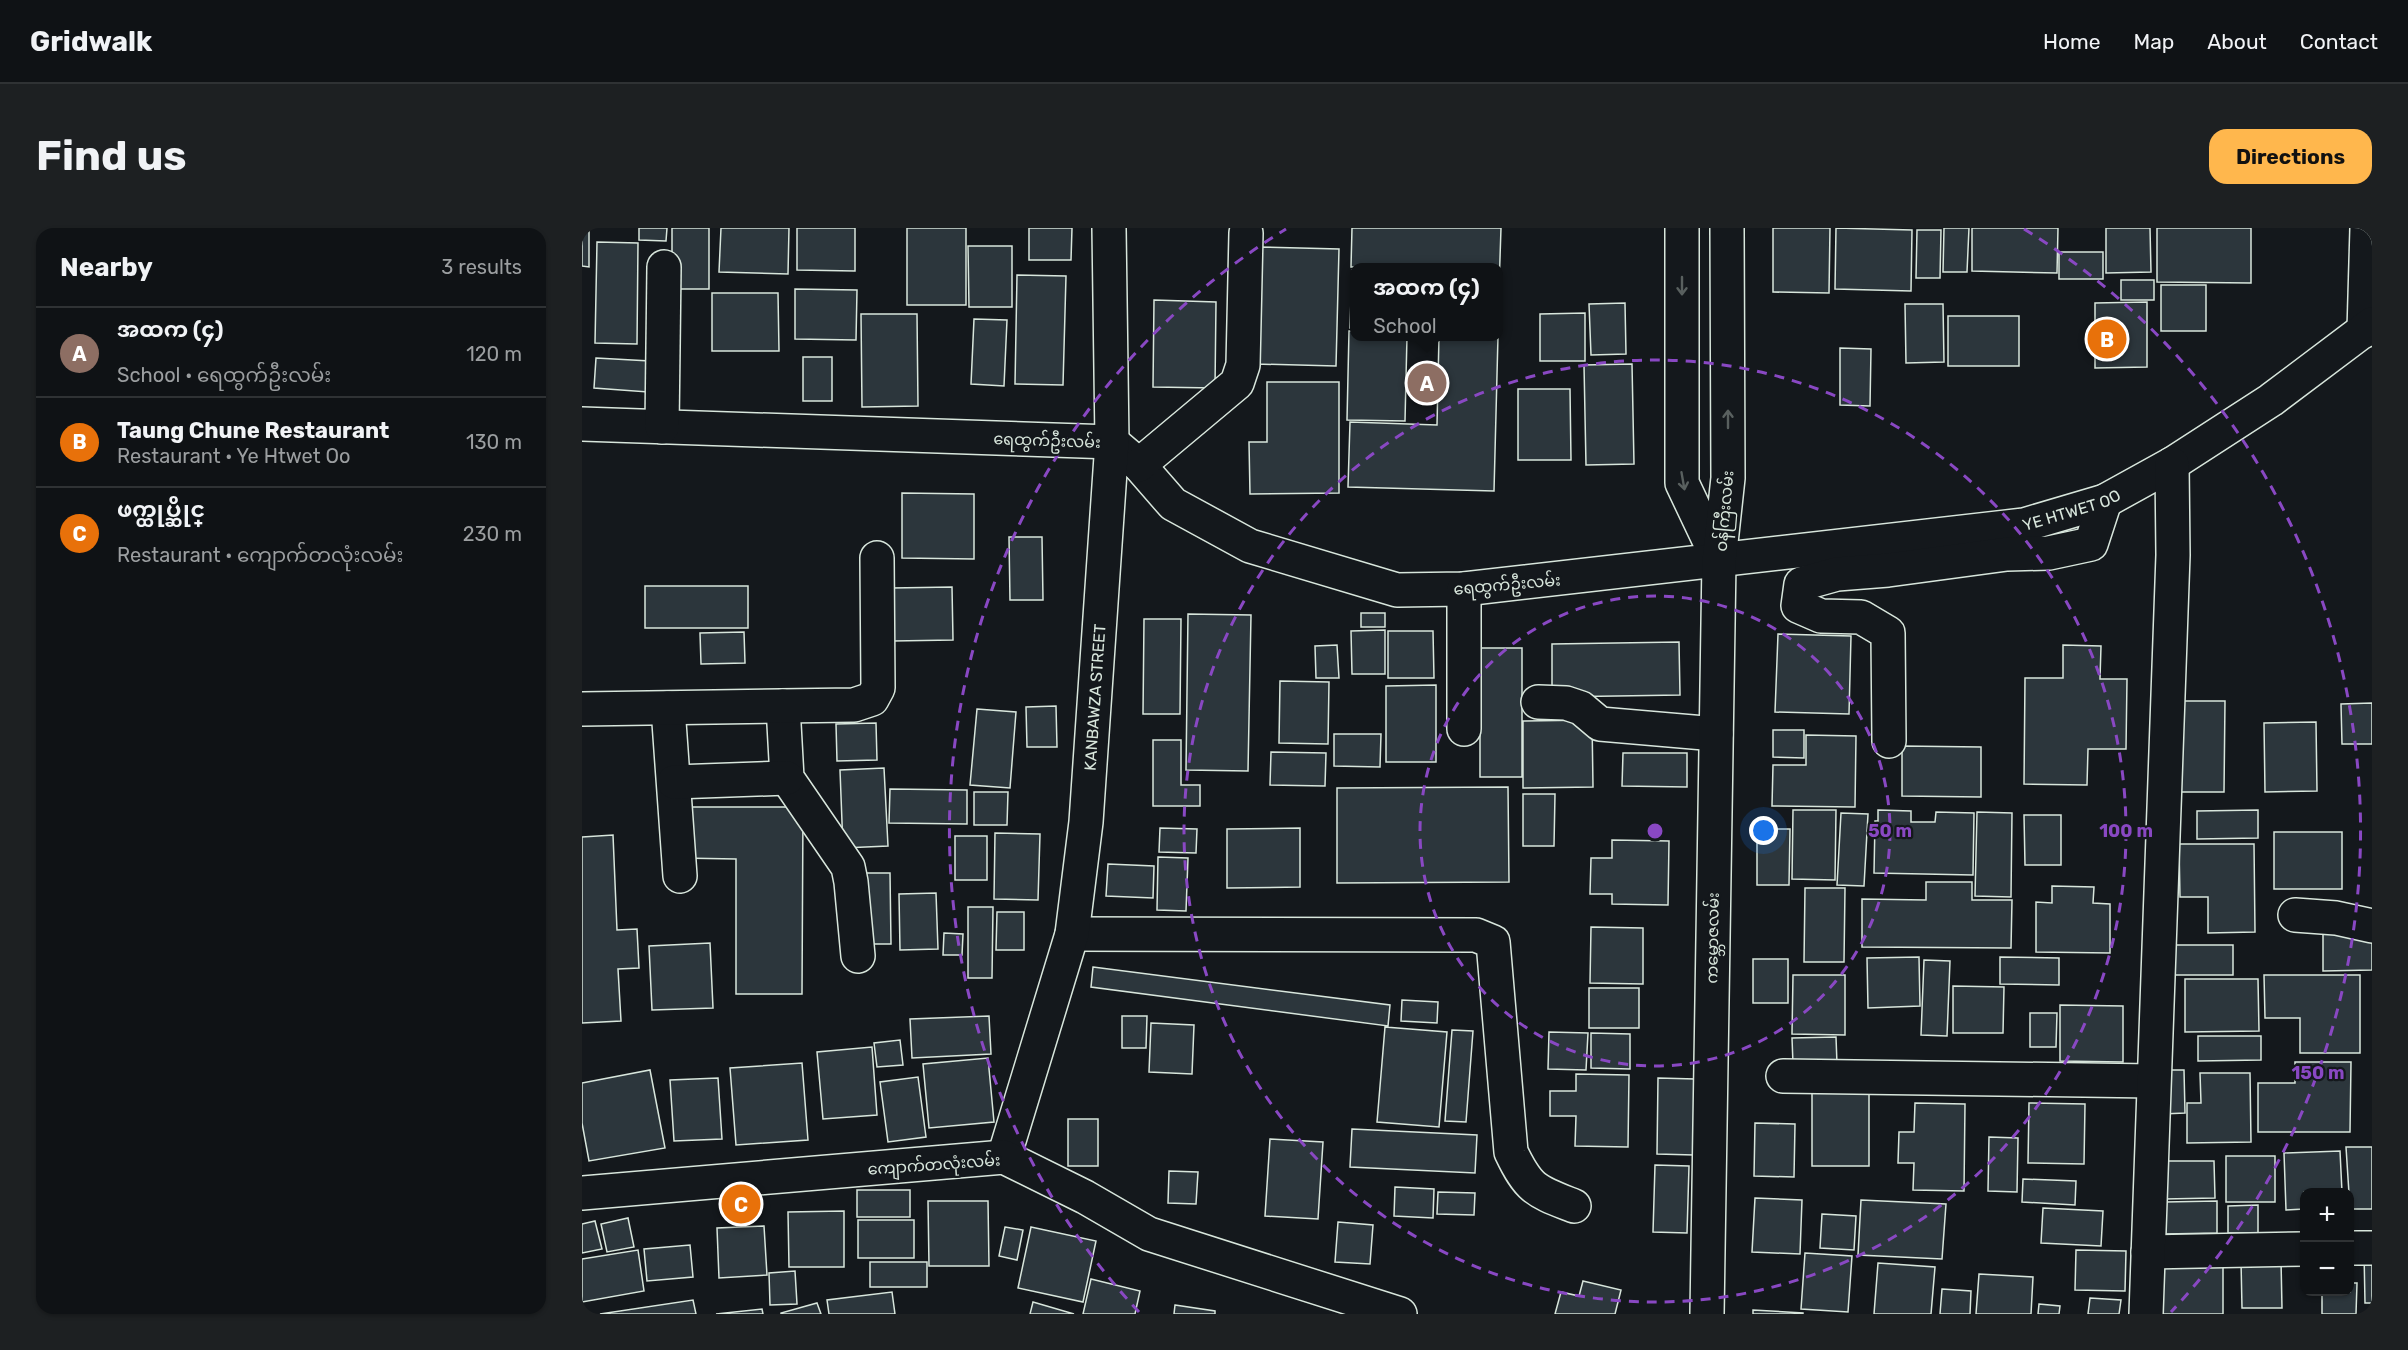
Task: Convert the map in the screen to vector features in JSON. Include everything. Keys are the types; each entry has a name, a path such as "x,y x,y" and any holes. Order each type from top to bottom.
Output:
{"street":[{"name":"KANBAWZA STREET","path":"1004,1157 1072,934 1086,822 1112,442 1109,228"},
{"name":"ဝန်ကြီးလမ်း","path":"1682,228 1682,483 1719,561"},
{"name":"ဝန်ကြီးလမ်း","path":"1719,561 1728,478 1727,228"},
{"path":"2367,228 2368,327"},
{"path":"1138,465 1237,383 1243,365 1246,233"},
{"path":"662,427 664,267"},
{"name":"YE HTWET OO","path":"1719,561 2024,525 2105,501 2172,464 2271,400 2368,327"},
{"name":"ရေထွက်ဦးလမ်း","path":"582,424 1112,442 1138,465 1173,504 1250,546 1397,590 1464,589 1719,561"},
{"path":"2146,1314 2173,555 2172,464"},
{"path":"1889,741 1888,633 1861,617 1821,616 1798,606 1801,584 1838,574 1888,570 2007,554 2049,553 2091,544 2105,501"},
{"path":"582,709 854,705 872,699 878,688 877,558"},
{"name":"ကမ္ဘောဇလမ်း","path":"1707,1314 1719,561"},
{"path":"1464,589 1464,729"},
{"path":"1538,702 1566,703 1581,708 1600,724 1716,734"},
{"path":"783,706 787,778 848,867 858,956"},
{"path":"668,708 680,876"},
{"path":"674,782 787,778"},
{"path":"2295,915 2336,918 2372,926"},
{"path":"1072,934 1476,935 1493,942 1511,1152 1521,1173 1538,1192 1574,1206"},
{"path":"1783,1076 2153,1081"},
{"name":"ကျောက်တလုံးလမ်း","path":"582,1194 1004,1157 1085,1197 1149,1234 1400,1314"},
{"path":"2354,1248 2372,1248"},
{"path":"2148,1252 2300,1249"}],"building":[{"path":"582,228 589,228 589,267 582,266"},
{"path":"639,228 667,228 666,241 639,240"},
{"path":"672,228 709,228 709,289 672,289"},
{"path":"721,228 789,228 788,274 719,272"},
{"path":"797,228 855,228 855,271 797,270"},
{"path":"907,228 966,228 966,305 907,305"},
{"path":"1029,228 1072,228 1071,260 1029,260"},
{"path":"1352,228 1501,228 1500,263 1351,263"},
{"path":"1773,228 1830,228 1829,293 1773,292"},
{"path":"1836,228 1912,230 1911,291 1835,289"},
{"path":"1944,228 1969,228 1967,272 1943,272"},
{"path":"1972,228 2058,228 2057,273 1972,271"},
{"path":"2106,228 2150,228 2151,272 2106,273"},
{"path":"2157,228 2251,228 2251,283 2157,282"},
{"path":"1917,230 1941,230 1940,278 1916,278"},
{"path":"597,242 638,243 637,344 595,343"},
{"path":"968,246 1012,246 1012,307 969,307"},
{"path":"1258,247 1339,249 1336,366 1255,364"},
{"path":"2059,252 2103,252 2103,279 2059,279"},
{"path":"1017,275 1066,276 1063,385 1015,384"},
{"path":"2121,280 2154,280 2154,300 2121,300"},
{"path":"2161,285 2206,285 2206,331 2161,331"},
{"path":"795,289 857,290 856,340 795,339"},
{"path":"712,293 778,293 779,351 712,351"},
{"path":"1154,300 1216,302 1215,388 1153,387"},
{"path":"2147,302 2147,367 2095,368 2095,303"},
{"path":"1625,303 1626,354 1591,355 1589,304"},
{"path":"1905,304 1943,304 1944,362 1906,363"},
{"path":"1585,313 1585,361 1540,361 1540,314"},
{"path":"861,314 917,314 918,406 862,407"},
{"path":"1948,316 2019,316 2019,366 1948,366"},
{"path":"974,319 1007,320 1004,386 971,384"},
{"path":"1349,331 1350,341 1407,341 1405,421 1347,420"},
{"path":"1439,341 1498,341 1494,491 1348,487 1350,422 1437,425"},
{"path":"1840,348 1871,349 1870,406 1840,405"},
{"path":"803,357 832,357 832,401 803,401"},
{"path":"596,358 650,361 648,392 594,388"},
{"path":"1632,364 1634,464 1586,465 1584,365"},
{"path":"1267,382 1339,382 1339,493 1250,494 1249,442 1267,442"},
{"path":"1518,389 1570,389 1571,460 1518,460"},
{"path":"902,493 974,494 974,559 902,558"},
{"path":"1009,537 1042,537 1043,600 1010,600"},
{"path":"645,586 748,586 748,628 645,628"},
{"path":"952,587 953,640 893,641 892,588"},
{"path":"1361,613 1385,613 1385,627 1361,627"},
{"path":"1188,614 1251,615 1248,771 1186,770"},
{"path":"1144,619 1181,619 1180,714 1143,714"},
{"path":"1385,630 1385,674 1352,674 1351,631"},
{"path":"1388,631 1433,631 1434,678 1388,678"},
{"path":"744,632 745,663 701,664 700,633"},
{"path":"1778,634 1851,636 1849,714 1775,712"},
{"path":"1679,642 1680,695 1552,697 1552,644"},
{"path":"1337,645 1339,678 1316,678 1315,646"},
{"path":"2063,645 2101,646 2100,679 2127,679 2126,749 2088,749 2087,785 2024,784 2025,678 2063,678"},
{"path":"1480,648 1522,648 1522,777 1480,777"},
{"path":"1280,681 1329,682 1328,744 1279,743"},
{"path":"1436,685 1436,762 1386,762 1386,686"},
{"path":"2181,701 2225,701 2224,792 2181,792"},
{"path":"2372,703 2372,744 2342,744 2341,704"},
{"path":"1056,706 1057,747 1027,747 1026,707"},
{"path":"977,709 1016,712 1010,788 970,785"},
{"path":"1592,720 1593,787 1523,788 1523,721"},
{"path":"2316,722 2317,791 2265,792 2264,723"},
{"path":"876,723 877,760 837,761 836,724"},
{"path":"1773,730 1804,730 1804,758 1773,757"},
{"path":"1334,734 1381,734 1380,767 1334,766"},
{"path":"1806,735 1856,736 1855,807 1772,806 1773,765 1806,765"},
{"path":"1153,740 1181,740 1181,785 1200,785 1200,806 1153,806"},
{"path":"1902,746 1981,747 1981,797 1902,796"},
{"path":"1271,752 1326,753 1325,786 1270,785"},
{"path":"1623,753 1687,753 1687,787 1622,786"},
{"path":"884,768 888,846 843,848 840,770"},
{"path":"1508,787 1509,882 1337,883 1337,788"},
{"path":"890,789 967,790 967,824 889,823"},
{"path":"974,792 1008,792 1007,825 974,825"},
{"path":"1523,794 1555,794 1554,846 1523,846"},
{"path":"680,807 803,807 802,994 736,994 736,859 680,858"},
{"path":"1793,810 1836,810 1835,880 1792,879"},
{"path":"1878,810 1911,811 1911,822 1935,822 1936,812 1974,813 1973,875 1874,873 1875,821 1878,821"},
{"path":"2258,810 2258,838 2197,839 2197,811"},
{"path":"1977,812 2012,813 2011,897 1975,896"},
{"path":"1841,813 1868,814 1864,886 1837,885"},
{"path":"2024,815 2061,815 2061,865 2025,865"},
{"path":"1160,828 1197,829 1196,853 1159,852"},
{"path":"1300,828 1300,887 1227,888 1227,829"},
{"path":"1757,829 1790,829 1789,885 1757,885"},
{"path":"2274,832 2342,832 2342,889 2274,889"},
{"path":"995,833 1040,834 1038,900 994,899"},
{"path":"613,835 617,930 637,929 639,968 618,969 621,1021 582,1023 582,837"},
{"path":"955,836 987,836 987,880 955,880"},
{"path":"1612,840 1669,841 1668,905 1612,904 1612,894 1590,894 1591,858 1612,858"},
{"path":"2179,844 2254,844 2255,932 2208,933 2208,897 2180,897"},
{"path":"1158,857 1188,858 1186,911 1157,910"},
{"path":"1108,864 1154,866 1153,898 1106,896"},
{"path":"862,873 890,873 891,944 863,944"},
{"path":"1926,882 1972,882 1972,900 2012,900 2011,948 1862,947 1862,899 1926,900"},
{"path":"2052,886 2094,887 2093,903 2110,904 2110,953 2036,952 2036,902 2052,903"},
{"path":"1805,888 1845,888 1844,962 1804,962"},
{"path":"936,893 938,949 900,950 899,894"},
{"path":"968,907 993,907 992,978 968,978"},
{"path":"997,912 1024,912 1024,950 996,950"},
{"path":"1591,927 1643,928 1643,984 1590,983"},
{"path":"2323,931 2372,931 2372,970 2323,971"},
{"path":"944,933 963,934 962,955 943,955"},
{"path":"710,943 713,1008 652,1010 649,946"},
{"path":"2161,945 2233,945 2233,975 2161,975"},
{"path":"1919,957 1920,1006 1868,1008 1867,958"},
{"path":"2000,957 2059,958 2059,985 2000,984"},
{"path":"1753,959 1788,959 1788,1003 1753,1003"},
{"path":"1924,960 1950,961 1947,1036 1921,1035"},
{"path":"1093,967 1390,1005 1388,1026 1091,987"},
{"path":"1793,975 1845,975 1845,1035 1792,1034"},
{"path":"2264,975 2360,975 2360,1053 2300,1053 2300,1018 2265,1018"},
{"path":"2185,979 2258,979 2259,1031 2185,1032"},
{"path":"1953,986 2004,987 2003,1033 1953,1033"},
{"path":"1589,988 1639,988 1639,1028 1589,1028"},
{"path":"1402,1000 1438,1002 1437,1023 1401,1021"},
{"path":"2060,1005 2123,1006 2123,1062 2060,1061"},
{"path":"2030,1013 2057,1013 2056,1047 2030,1047"},
{"path":"989,1016 991,1054 912,1058 910,1019"},
{"path":"1122,1016 1147,1016 1146,1048 1122,1048"},
{"path":"1151,1023 1194,1025 1192,1074 1149,1072"},
{"path":"1385,1027 1447,1032 1439,1127 1377,1122"},
{"path":"1452,1030 1473,1031 1466,1122 1445,1121"},
{"path":"1549,1032 1588,1033 1586,1070 1548,1069"},
{"path":"1591,1033 1630,1034 1630,1069 1591,1068"},
{"path":"2198,1036 2261,1036 2261,1060 2198,1061"},
{"path":"1836,1037 1837,1064 1793,1064 1792,1038"},
{"path":"900,1040 903,1065 877,1067 874,1043"},
{"path":"872,1047 877,1115 823,1119 817,1052"},
{"path":"988,1058 994,1122 929,1128 923,1064"},
{"path":"2295,1062 2351,1062 2350,1132 2258,1132 2258,1083 2295,1083"},
{"path":"802,1063 808,1140 736,1145 730,1068"},
{"path":"650,1070 665,1148 589,1161 582,1123 582,1083"},
{"path":"2161,1070 2184,1070 2185,1113 2162,1114"},
{"path":"2200,1073 2250,1073 2251,1142 2187,1143 2187,1103 2201,1103"},
{"path":"1576,1074 1629,1075 1628,1147 1575,1146 1576,1116 1550,1116 1550,1091 1576,1091"},
{"path":"918,1077 926,1137 888,1142 880,1082"},
{"path":"718,1078 722,1139 674,1141 670,1080"},
{"path":"1658,1078 1695,1079 1694,1155 1657,1154"},
{"path":"1812,1093 1869,1093 1869,1166 1812,1166"},
{"path":"1915,1103 1965,1104 1964,1191 1913,1190 1914,1163 1898,1163 1899,1132 1914,1132"},
{"path":"2029,1103 2085,1104 2084,1164 2028,1163"},
{"path":"1068,1119 1098,1119 1098,1166 1068,1166"},
{"path":"1755,1123 1795,1124 1794,1177 1754,1176"},
{"path":"1352,1129 1477,1135 1475,1173 1350,1167"},
{"path":"1989,1137 2018,1138 2017,1192 1988,1191"},
{"path":"1270,1139 1323,1142 1318,1219 1265,1216"},
{"path":"2346,1147 2372,1147 2372,1209 2354,1209 2354,1188 2349,1188"},
{"path":"2340,1151 2342,1188 2300,1188 2300,1209 2286,1210 2284,1153"},
{"path":"2226,1156 2275,1156 2275,1202 2226,1202"},
{"path":"2164,1161 2214,1161 2215,1198 2164,1199"},
{"path":"1655,1165 1689,1166 1687,1233 1653,1232"},
{"path":"1169,1171 1198,1172 1196,1204 1168,1203"},
{"path":"2023,1179 2076,1181 2075,1205 2022,1202"},
{"path":"1395,1187 1434,1189 1433,1218 1394,1216"},
{"path":"857,1190 910,1190 910,1217 857,1217"},
{"path":"1438,1192 1475,1193 1474,1215 1437,1214"},
{"path":"1755,1198 1802,1200 1800,1254 1752,1252"},
{"path":"1861,1200 1946,1204 1942,1259 1858,1255"},
{"path":"928,1201 988,1201 989,1266 929,1266"},
{"path":"2217,1201 2217,1233 2165,1234 2165,1202"},
{"path":"2258,1205 2258,1233 2228,1233 2228,1206"},
{"path":"2043,1208 2103,1211 2101,1246 2041,1243"},
{"path":"844,1211 844,1267 789,1267 788,1212"},
{"path":"1822,1214 1856,1216 1854,1250 1820,1248"},
{"path":"628,1218 634,1247 607,1252 601,1224"},
{"path":"858,1220 914,1220 914,1258 858,1258"},
{"path":"595,1221 602,1249 582,1253 582,1224"},
{"path":"1338,1222 1373,1225 1370,1264 1335,1262"},
{"path":"764,1226 767,1275 719,1278 717,1228"},
{"path":"1005,1227 1023,1230 1017,1260 999,1256"},
{"path":"1031,1227 1096,1241 1083,1302 1018,1288"},
{"path":"690,1245 693,1277 647,1281 644,1249"},
{"path":"638,1250 644,1291 582,1302 582,1259"},
{"path":"2076,1250 2126,1251 2125,1291 2075,1290"},
{"path":"2372,1251 2372,1303 2365,1303 2364,1252"},
{"path":"1805,1253 1852,1256 1848,1312 1801,1309"},
{"path":"2223,1257 2223,1314 2162,1314 2161,1258"},
{"path":"2281,1260 2282,1308 2242,1308 2241,1261"},
{"path":"870,1262 927,1262 927,1287 870,1287"},
{"path":"1878,1263 1935,1267 1931,1314 1874,1314"},
{"path":"795,1271 797,1304 770,1305 769,1273"},
{"path":"1979,1274 2033,1277 2031,1314 1976,1314"},
{"path":"1091,1279 1140,1291 1135,1314 1083,1314"},
{"path":"1583,1281 1621,1290 1615,1314 1555,1314 1561,1292 1579,1296"},
{"path":"2354,1283 2357,1283 2356,1314 2322,1314 2322,1296 2354,1296"},
{"path":"1942,1289 1971,1291 1970,1314 1940,1314"},
{"path":"892,1292 895,1314 829,1314 827,1300"},
{"path":"2090,1298 2121,1300 2119,1314 2088,1314"},
{"path":"693,1300 696,1314 600,1314"},
{"path":"1033,1302 1074,1314 1030,1314"},
{"path":"817,1303 821,1314 781,1314 781,1313"},
{"path":"2039,1304 2060,1306 2059,1314 2038,1314"},
{"path":"1175,1305 1215,1311 1215,1314 1174,1314"},
{"path":"762,1309 763,1314 716,1314"},
{"path":"1753,1310 1803,1313 1803,1314 1753,1314"}],"place":[{"name":"Taung Chune Restaurant","path":"2107,339"},
{"name":"အထက (၄)","path":"1427,383"},
{"name":"ဖက္ထုပ္ဆိုင္","path":"741,1204"}]}
